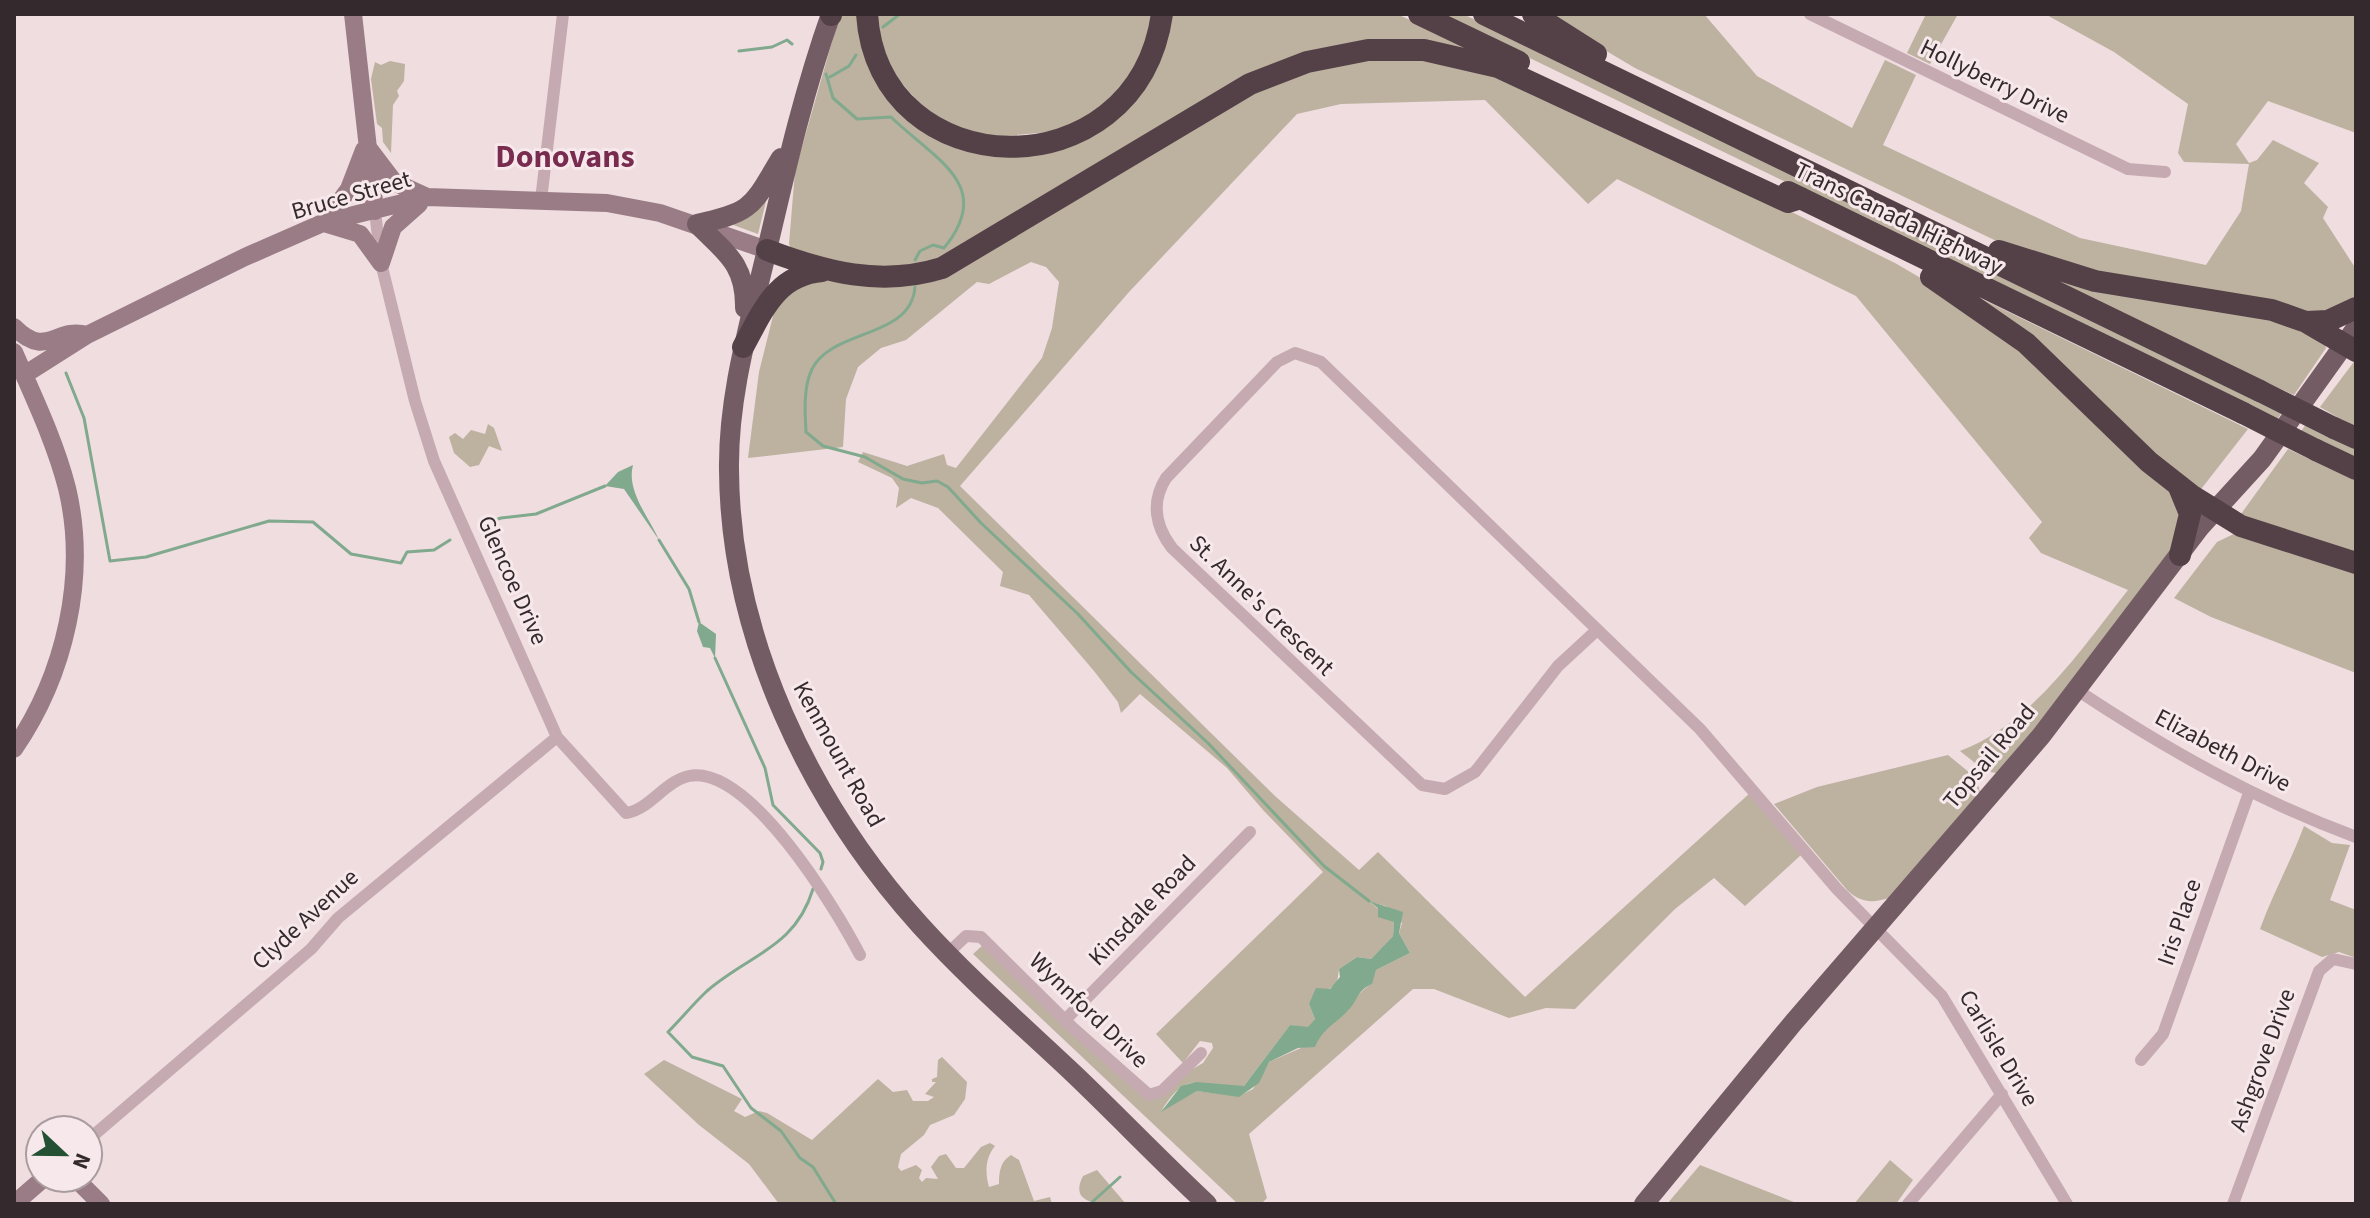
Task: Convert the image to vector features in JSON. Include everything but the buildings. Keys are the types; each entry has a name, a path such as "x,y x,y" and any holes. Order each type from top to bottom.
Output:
{"highway":[{"path":"867,14 871,38 882,68 914,110 961,138 1017,147 1069,137 1112,112 1147,68 1162,14"},
{"name":"Trans Canada Highway","path":"1419,14 2356,469"},
{"name":"Trans Canada Highway","path":"1484,14 2356,438"},
{"path":"1533,14 1651,85 1793,154 1809,171 1830,171 1992,248 2069,275 2248,305 2306,322 2352,341"},
{"path":"767,250 865,277 898,278 942,268 1250,84 1307,62 1368,50 1424,50 1498,67 1788,202 1807,201 1825,220 1938,280 2012,331 2178,486 2241,526 2356,563"},
{"path":"743,347 778,288 798,274 831,270"},
{"path":"2306,322 2334,320 2356,308"},
{"path":"2178,486 2190,514 2180,555"}],"main road":[{"name":"Glencoe Drive","path":"353,14 365,144 375,211"},
{"name":"Kenmount Road","path":"831,14 793,137 743,347 732,407 729,471 736,557 756,641 783,712 838,812 898,899 947,954 1207,1204"},
{"path":"697,224 734,216 752,205 793,137"},
{"path":"365,144 394,182 427,197 393,227 381,263"},
{"path":"365,144 353,182 325,222 360,234 381,263"},
{"name":"Bruce Street","path":"24,375 87,335 188,283 325,222 427,197 607,203 697,224 767,250"},
{"path":"697,224 735,261 743,276 743,347"},
{"path":"14,327 25,337 41,343 71,333 87,335"},
{"name":"Topsail Road","path":"1644,1203 1875,928 2008,777 2215,509 2262,459 2352,341"},
{"path":"14,352 66,487 75,548 69,613 58,657 41,702 14,749"}],"street":[{"path":"541,200 563,14"},
{"name":"Hollyberry Drive","path":"1810,14 1835,20 2128,169 2165,172"},
{"name":"Glencoe Drive","path":"375,211 381,263 415,401 434,461 557,737 626,813 688,776 716,780 743,794 820,882 860,955"},
{"name":"St. Anne's Crescent","path":"1597,630 1558,666 1475,772 1445,789 1422,785 1172,548 1157,518 1157,496 1166,478 1277,362 1295,353 1305,353 1329,369 1597,630 1729,759 1826,877 1875,928"},
{"name":"Elizabeth Drive","path":"2077,690 2149,738 2249,793 2356,837"},
{"name":"Clyde Avenue","path":"104,1126 311,949 350,908 557,737"},
{"name":"Iris Place","path":"2141,1060 2163,1034 2249,793"},
{"name":"Kinsdale Road","path":"1066,1019 1250,832"},
{"name":"Carlisle Drive","path":"1875,928 1949,1005 2067,1204"},
{"name":"Wynnford Drive","path":"947,954 966,936 981,937 1149,1095 1162,1091 1201,1053"},
{"name":"Ashgrove Drive","path":"2233,1204 2319,971 2333,959 2356,964"},
{"path":"1908,1204 2002,1094"}],"shaded area":[{"path":"840,14 862,14 866,43 953,141 1102,127 1167,14 1397,14 1500,62 1336,49 957,256 897,273 792,251 789,244 795,171"},
{"path":"873,14 1157,14 1129,87 1071,131 982,140 918,106 890,70"},
{"path":"1439,14 1463,14 2282,412 2277,420"},
{"path":"1544,14 1704,14 1757,76 1852,128 1885,60 1916,75 1883,145 2080,238 2206,265 2241,211 2249,164 2184,162 2178,153 2188,104 2114,52 2045,14 2356,14 2356,133 2268,101 2236,144 2249,163 2257,160 2273,140 2319,163 2304,183 2328,207 2323,218 2356,269 2356,300 2323,316 2109,278 2009,247 1635,68"},
{"path":"1926,14 1958,14 1930,64 1907,53"},
{"path":"1433,55 1553,94 1895,263 1977,311 2170,490 2185,532 2006,766 1996,773 1985,771 1960,751 1986,739 2033,703 2074,659 2128,590 2041,553 2029,538 2042,522 1856,296 1617,179 1588,204 1485,100 1341,104 1297,114 1129,292 960,486 1275,796 1359,870 1378,852 1525,997 1750,793 1801,855 1745,906 1714,878 1675,909 1575,1009 1546,1008 1509,1018 1434,989 1413,989 1249,1134 1267,1198 1261,1204 1238,1204 973,954 983,945 1144,1097 1203,1063 1213,1048 1212,1043 1200,1041 1183,1063 1156,1034 1323,872 1227,768 1140,694 1121,713 1118,702 1094,671 1029,595 1000,586 1003,572 938,508 911,498 896,508 899,488 892,478 858,462 863,452 907,466 944,454 947,465 956,468 1042,358 1052,328 1059,282 1046,267 1031,262 989,284 977,282 906,340 881,348 858,367 846,399 843,447 748,458 759,372 777,300 813,276 903,283 1204,115 1316,65","holes":["1370,902 1386,906 1402,923 1399,933 1410,953 1376,970 1371,984 1342,1011 1317,1041 1269,1062 1253,1089 1239,1096 1197,1091 1162,1110 1172,1096 1190,1083 1244,1086 1290,1025 1308,1028 1315,1019 1309,1004 1337,983 1339,969 1357,957 1371,959 1393,936 1394,922"]},
{"path":"390,61 405,64 404,81 393,105 391,153 383,142 382,128 377,124 371,79 375,62 381,65"},
{"path":"770,185 758,234 725,222"},
{"path":"2030,267 2255,310 2324,343 2326,348 2294,395 2099,307"},
{"path":"1947,282 2248,429 2198,493"},
{"path":"2356,359 2356,428 2320,407"},
{"path":"488,424 494,428 502,451 489,446 479,465 470,467 454,453 449,437 455,433 463,439 471,430 485,434"},
{"path":"2306,424 2356,448 2356,460 2300,433"},
{"path":"2288,449 2356,481 2356,559 2269,531 2241,514"},
{"path":"633,465 636,494 659,540 624,489 605,486 618,472"},
{"path":"2238,532 2356,566 2356,673 2211,617 2174,598 2217,542"},
{"path":"699,622 716,634 715,658 710,648 703,647 697,631"},
{"path":"1948,755 1976,778 1980,792 1889,898 1867,901 1848,891 1774,804 1817,787"},
{"path":"2304,826 2332,843 2350,845 2330,900 2356,910 2356,958 2339,952 2322,957 2260,929"},
{"path":"1369,901 1403,912 1399,933 1410,953 1376,970 1372,984 1322,1035 1315,1047 1298,1048 1269,1062 1259,1083 1239,1097 1197,1091 1161,1112 1181,1086 1196,1082 1244,1086 1290,1025 1308,1027 1315,1019 1309,1004 1316,988 1330,989 1340,977 1339,969 1357,957 1371,959 1393,936 1394,922 1378,917 1378,908"},
{"path":"942,1057 967,1082 965,1099 954,1115 930,1125 924,1135 901,1154 898,1167 901,1171 916,1165 922,1170 919,1178 922,1182 926,1178 938,1179 931,1167 939,1156 946,1154 956,1168 964,1168 981,1147 990,1143 995,1146 987,1166 989,1187 999,1184 1001,1168 1011,1155 1019,1160 1034,1201 1050,1197 1052,1204 779,1204 749,1164 699,1125 644,1074 664,1060 742,1099 734,1111 745,1117 759,1111 767,1113 812,1140 878,1079 893,1092 907,1090 913,1101 928,1101 934,1097 925,1094 936,1082 932,1079 937,1077 938,1060"},
{"path":"1890,1160 1913,1180 1896,1204 1854,1204"},
{"path":"1700,1165 1799,1204 1667,1204"},
{"path":"1097,1170 1126,1204 1091,1202 1084,1198 1079,1186 1083,1176"}],"waterway":[{"path":"883,27 900,14"},
{"path":"739,51 772,47 787,40 792,44"},
{"path":"830,77 849,66 856,55"},
{"path":"826,74 833,98 857,119 891,117 940,160 961,190 964,207 958,226 944,248 933,245 920,251 915,260"},
{"path":"915,287 910,304 900,316 836,346 822,356 812,369 806,392 806,432 823,446 865,457 903,479 922,483 937,481 948,487 981,523 1078,614 1131,672 1208,743 1324,866 1369,901"},
{"path":"66,373 84,418 110,561 146,557 269,521 313,522 351,554 401,563 407,552 434,550 450,540"},
{"path":"481,525 501,518 536,514 605,486"},
{"path":"659,540 689,589 699,622"},
{"path":"715,658 765,768 773,805 820,853 823,862 821,869"},
{"path":"813,889 805,909 783,937 707,991 668,1032 692,1057 723,1066 751,1108 781,1131 800,1158 813,1167 836,1204"},
{"path":"1090,1204 1120,1177"}],"district":[{"name":"Donovans","path":"565,156"}]}
